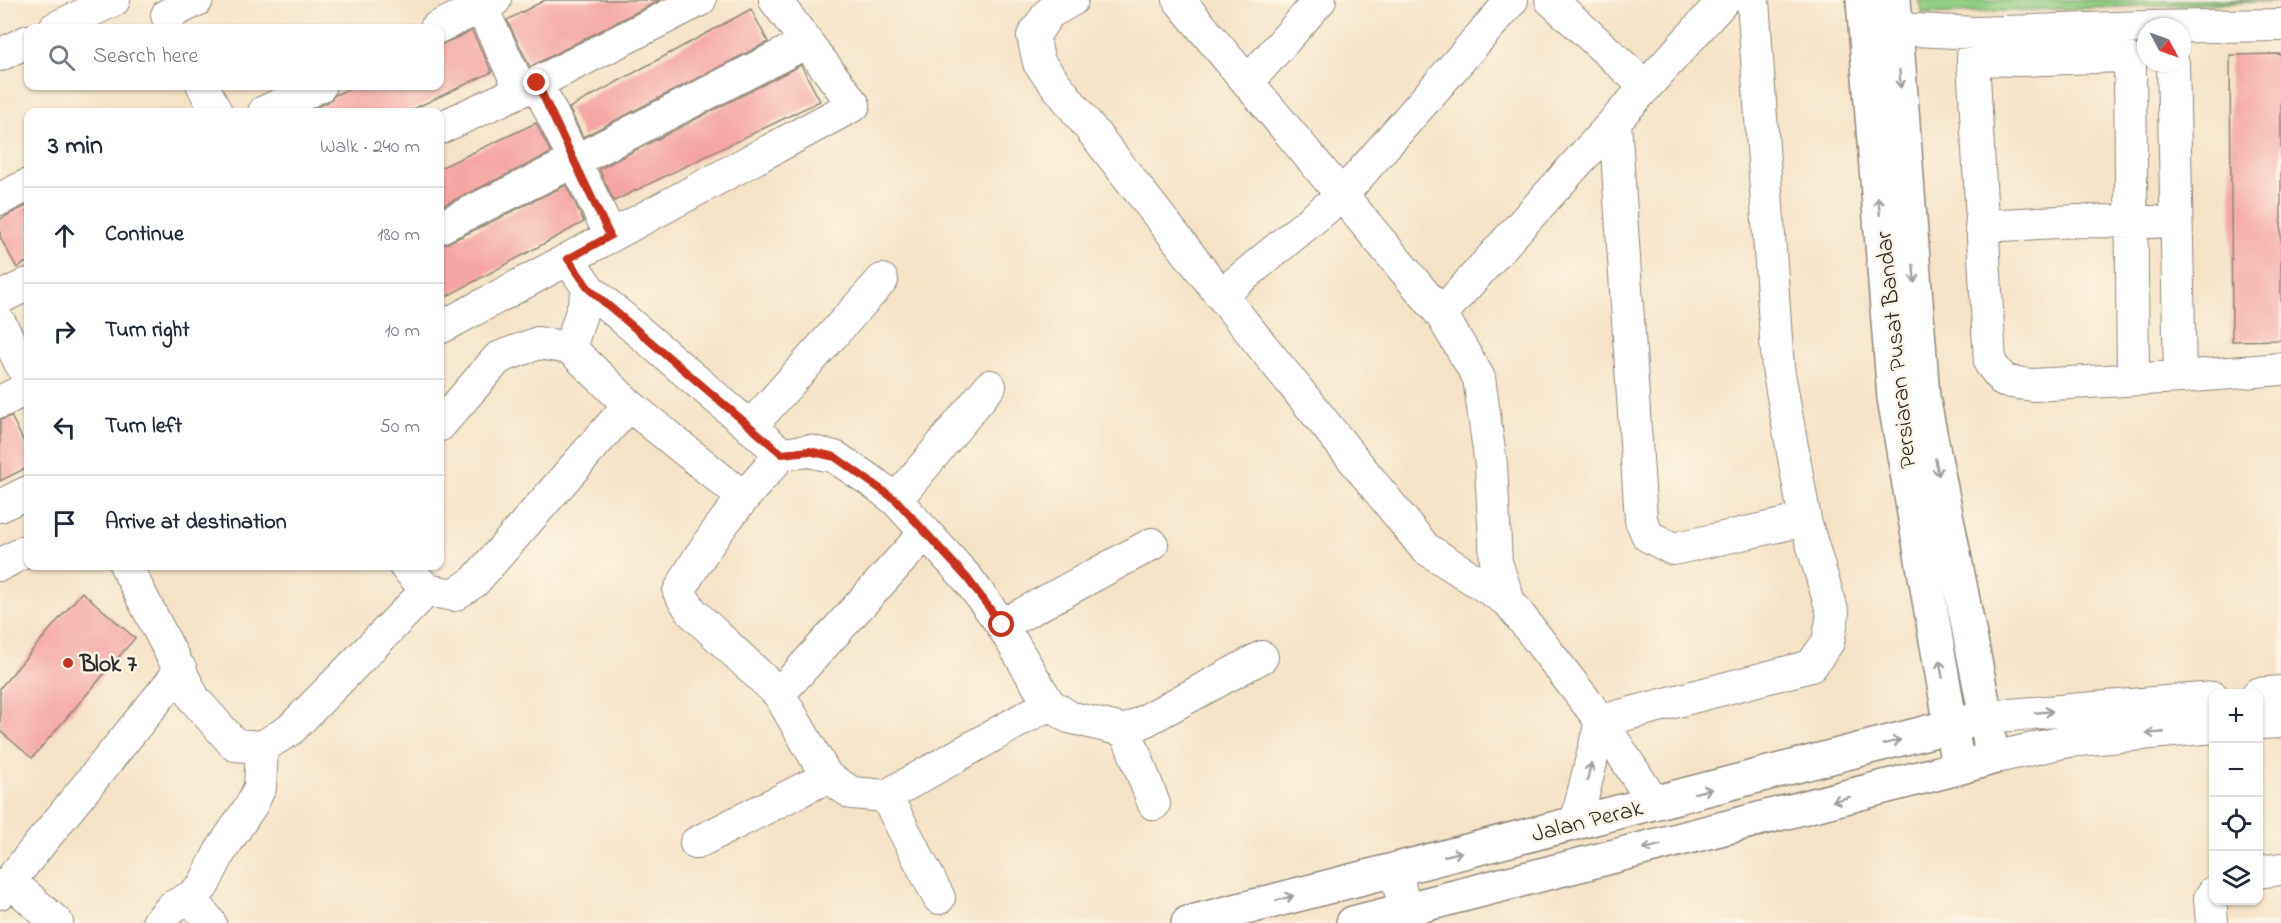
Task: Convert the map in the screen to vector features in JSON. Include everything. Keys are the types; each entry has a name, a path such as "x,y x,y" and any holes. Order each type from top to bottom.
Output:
{"main road":[{"name":"Persiaran Pusat Bandar","path":"1863,0 1894,398 1958,768"},
{"name":"Persiaran Pusat Bandar","path":"1895,15 1923,397 1986,717 1992,758"},
{"name":"Jalan Perak","path":"1188,923 1986,717"},
{"name":"Jalan Perak","path":"1353,923 1406,917 1611,858 1992,758"},
{"path":"1563,826 1603,843 1611,858"}],"street":[{"path":"63,24 114,0"},
{"path":"167,15 197,0"},
{"path":"444,126 529,87 700,0"},
{"path":"444,326 854,105 775,0"},
{"path":"1072,0 1049,13 1032,36 1039,63 1221,295 1425,548 1509,602 1601,721 1654,803"},
{"path":"1179,0 1441,314 1479,378 1491,465 1496,562 1509,602"},
{"path":"1248,82 1320,0"},
{"path":"1221,295 1342,195 1512,0"},
{"path":"1551,0 1646,87"},
{"path":"1441,314 1724,0"},
{"path":"1601,721 1811,666 1828,642 1833,614 1805,520 1778,368 1753,0"},
{"path":"444,24 488,3 529,87 575,161 610,236"},
{"path":"1895,15 1974,46 2021,60 2121,56 2128,59 2130,67 2133,379"},
{"path":"2191,26 2281,25"},
{"path":"1974,46 2137,29"},
{"path":"444,225 807,42"},
{"path":"0,55 24,44"},
{"path":"1974,46 1981,226 1990,363 2004,381 2032,385 2281,369"},
{"path":"2173,72 2180,377"},
{"path":"205,90 214,108"},
{"path":"273,108 311,90"},
{"path":"1615,121 1641,520 1648,536 1672,549 1805,520"},
{"path":"0,199 24,186"},
{"path":"1981,226 2132,221 2175,224"},
{"path":"568,259 589,289 782,454"},
{"path":"750,427 882,280"},
{"path":"0,298 24,286"},
{"path":"570,348 589,289"},
{"path":"0,323 24,370"},
{"path":"444,420 498,358 537,343 570,348 629,405 743,497"},
{"path":"896,500 990,386"},
{"path":"0,402 24,390"},
{"path":"409,570 427,590 453,595 474,582 629,405"},
{"path":"1049,704 886,796 852,793 827,777 778,694 692,612 679,592 688,574 743,497 782,454 809,451 835,457 896,500 967,578 1002,625 1049,704 1069,717 1126,731 1262,657"},
{"path":"0,506 24,494"},
{"path":"778,694 925,533"},
{"path":"1002,625 1152,544"},
{"path":"0,565 24,552"},
{"path":"128,570 195,700 235,745 262,747 290,730 427,590"},
{"path":"57,923 5,887 181,670"},
{"path":"2263,694 2281,692"},
{"path":"1986,717 2209,698"},
{"path":"1563,826 1601,721"},
{"path":"2263,723 2281,722"},
{"path":"1992,758 2068,741 2209,727"},
{"path":"1126,731 1154,804"},
{"path":"158,923 172,907 191,897 203,886 220,852 252,804 260,787 262,747"},
{"path":"696,843 827,777"},
{"path":"886,796 939,898"},
{"path":"1396,869 1406,917"},
{"path":"2263,871 2281,869"},
{"path":"191,897 210,923"},
{"path":"2211,905 2212,923"}],"green space":[{"path":"1918,0 2281,0 2281,1 1923,14"}],"building":[{"path":"545,0 660,0 530,67 507,20"},
{"path":"751,9 768,42 583,137 569,108"},
{"path":"472,31 492,72 416,108 315,108 346,90 444,90 444,43"},
{"path":"2281,54 2281,340 2232,341 2230,55"},
{"path":"801,65 820,101 614,201 599,169"},
{"path":"536,123 551,153 444,205 444,166"},
{"path":"566,185 584,222 444,298 444,244"},
{"path":"24,207 24,264 17,268 0,237 0,219"},
{"path":"11,416 24,442 24,469 0,481 0,420"},
{"name":"Blok 7","path":"82,592 135,638 32,758 0,731 0,688"}],"place":[{"name":"Blok 7","path":"68,663"}],"route":[{"path":"537,83 610,236 568,259 589,289 782,454 809,451 835,457 896,500 967,578 1002,625"}]}
